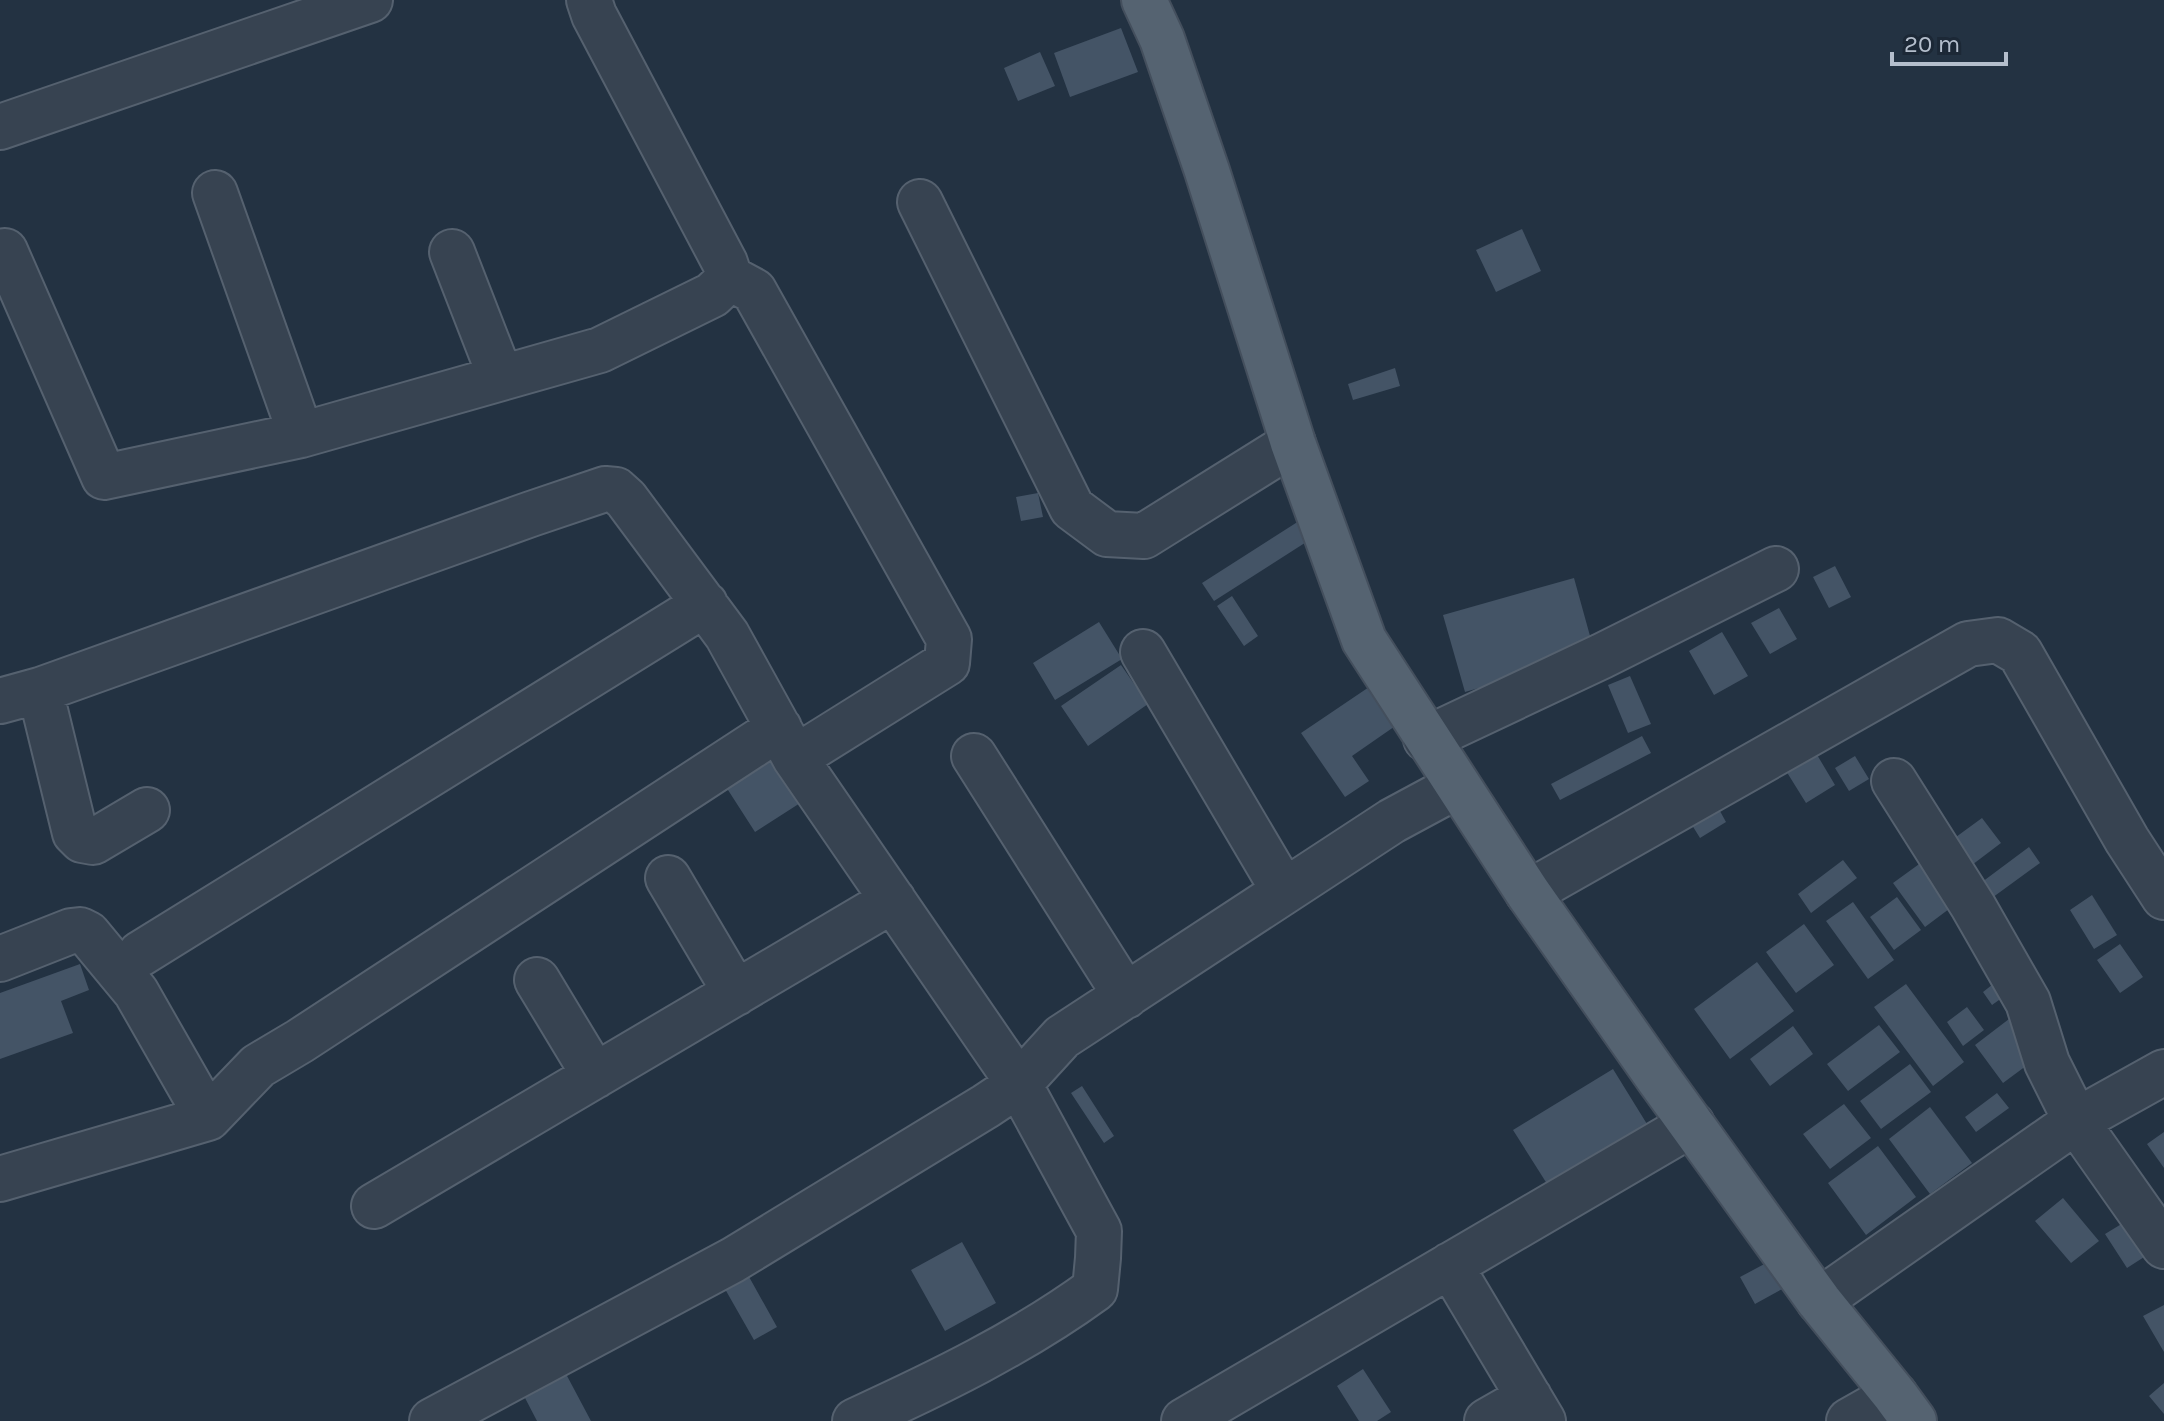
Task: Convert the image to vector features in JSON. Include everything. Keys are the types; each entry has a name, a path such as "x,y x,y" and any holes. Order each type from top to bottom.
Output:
{"main road":[{"path":"1144,0 1162,39 1293,443 1364,640 1528,893 1819,1301 1904,1408"}],"street":[{"path":"0,127 370,0"},
{"path":"0,1179 208,1118 258,1066 787,743 947,663 949,639 754,291 730,278 589,0"},
{"path":"215,193 301,435"},
{"path":"920,202 1072,508 1107,534 1144,536 1293,443"},
{"path":"5,251 104,477 301,435 600,350 712,295 730,278"},
{"path":"452,252 501,378"},
{"path":"147,810 93,842 82,840 75,833 20,696 516,519 605,489 616,490 626,499 727,635 787,743 1019,1084 1099,1231 1095,1289 1065,1311 943,1380 855,1421"},
{"path":"1426,739 1776,569"},
{"path":"140,954 705,604"},
{"path":"1528,893 1968,644 1998,640 2020,653 2127,840 2164,897"},
{"path":"1143,652 1284,891"},
{"path":"974,756 1126,996"},
{"path":"1894,781 1973,906 2028,1002 2047,1063 2076,1121 2164,1246"},
{"path":"432,1421 733,1260 973,1114 1019,1084 1062,1037 1392,821 1457,786"},
{"path":"668,878 736,993"},
{"path":"374,1206 893,900"},
{"path":"0,959 71,931 80,930 88,934 136,992 208,1118"},
{"path":"537,980 595,1076"},
{"path":"1819,1301 2076,1121 2164,1072"},
{"path":"1184,1421 1692,1124"},
{"path":"1450,1265 1536,1409 1487,1421"},
{"path":"1849,1421 1904,1408"}],"building":[{"path":"1121,28 1138,72 1070,97 1054,53"},
{"path":"1040,52 1055,86 1018,101 1004,68"},
{"path":"1522,229 1541,271 1496,292 1476,250"},
{"path":"1395,368 1400,386 1353,400 1348,384"},
{"path":"1038,493 1043,517 1021,521 1016,497"},
{"path":"1299,521 1311,539 1214,601 1202,583"},
{"path":"1835,566 1851,597 1829,608 1813,577"},
{"path":"1574,578 1595,654 1465,692 1443,615"},
{"path":"1232,596 1258,636 1244,646 1217,606"},
{"path":"1779,608 1797,639 1770,654 1751,623"},
{"path":"1099,622 1122,659 1055,700 1033,663"},
{"path":"1722,632 1748,676 1714,695 1689,651"},
{"path":"1121,665 1148,704 1088,746 1061,706"},
{"path":"1630,676 1651,724 1628,733 1608,685"},
{"path":"1375,683 1401,722 1352,756 1369,781 1345,797 1301,733"},
{"path":"1642,736 1651,753 1560,800 1551,784"},
{"path":"773,742 808,798 755,832 719,776"},
{"path":"1813,748 1835,785 1806,803 1783,766"},
{"path":"1855,756 1869,779 1849,791 1835,768"},
{"path":"1715,802 1726,822 1700,838 1687,817"},
{"path":"1982,818 2001,843 1964,871 1945,845"},
{"path":"2029,847 2040,863 1985,903 1974,888"},
{"path":"1933,854 1965,897 1925,927 1893,883"},
{"path":"1843,860 1857,878 1811,913 1798,894"},
{"path":"2092,895 2117,935 2094,949 2070,910"},
{"path":"1897,897 1921,930 1894,950 1870,917"},
{"path":"1853,902 1894,960 1868,979 1826,921"},
{"path":"1804,924 1834,965 1796,993 1766,952"},
{"path":"2120,944 2143,977 2120,993 2097,960"},
{"path":"1757,962 1794,1011 1730,1059 1694,1009"},
{"path":"80,964 89,990 61,1001 73,1033 0,1059 0,993"},
{"path":"2002,977 2013,990 1992,1005 1983,992"},
{"path":"1906,984 1964,1062 1933,1086 1874,1007"},
{"path":"1967,1007 1984,1030 1963,1046 1947,1022"},
{"path":"2009,1019 2038,1057 2003,1083 1975,1045"},
{"path":"1879,1025 1900,1052 1848,1091 1827,1064"},
{"path":"1793,1026 1813,1054 1770,1086 1750,1059"},
{"path":"1910,1064 1931,1092 1881,1129 1860,1101"},
{"path":"1613,1069 1655,1137 1556,1198 1513,1130"},
{"path":"1082,1086 1114,1136 1104,1143 1071,1093"},
{"path":"1997,1093 2009,1108 1976,1132 1965,1117"},
{"path":"1844,1104 1871,1138 1830,1169 1803,1134"},
{"path":"1930,1107 1972,1163 1930,1194 1889,1139"},
{"path":"2164,1132 2164,1168 2147,1144"},
{"path":"1878,1146 1916,1197 1866,1235 1828,1183"},
{"path":"2063,1198 2099,1241 2071,1263 2035,1221"},
{"path":"2133,1217 2155,1250 2127,1268 2105,1234"},
{"path":"962,1242 996,1303 945,1331 911,1270"},
{"path":"1770,1261 1784,1288 1755,1304 1740,1277"},
{"path":"748,1275 777,1327 754,1340 725,1289"},
{"path":"2164,1305 2164,1352 2143,1316"},
{"path":"1363,1369 1391,1412 1377,1421 1359,1421 1337,1386"},
{"path":"566,1374 591,1421 537,1421 524,1396"},
{"path":"2164,1383 2164,1414 2149,1396"}]}
